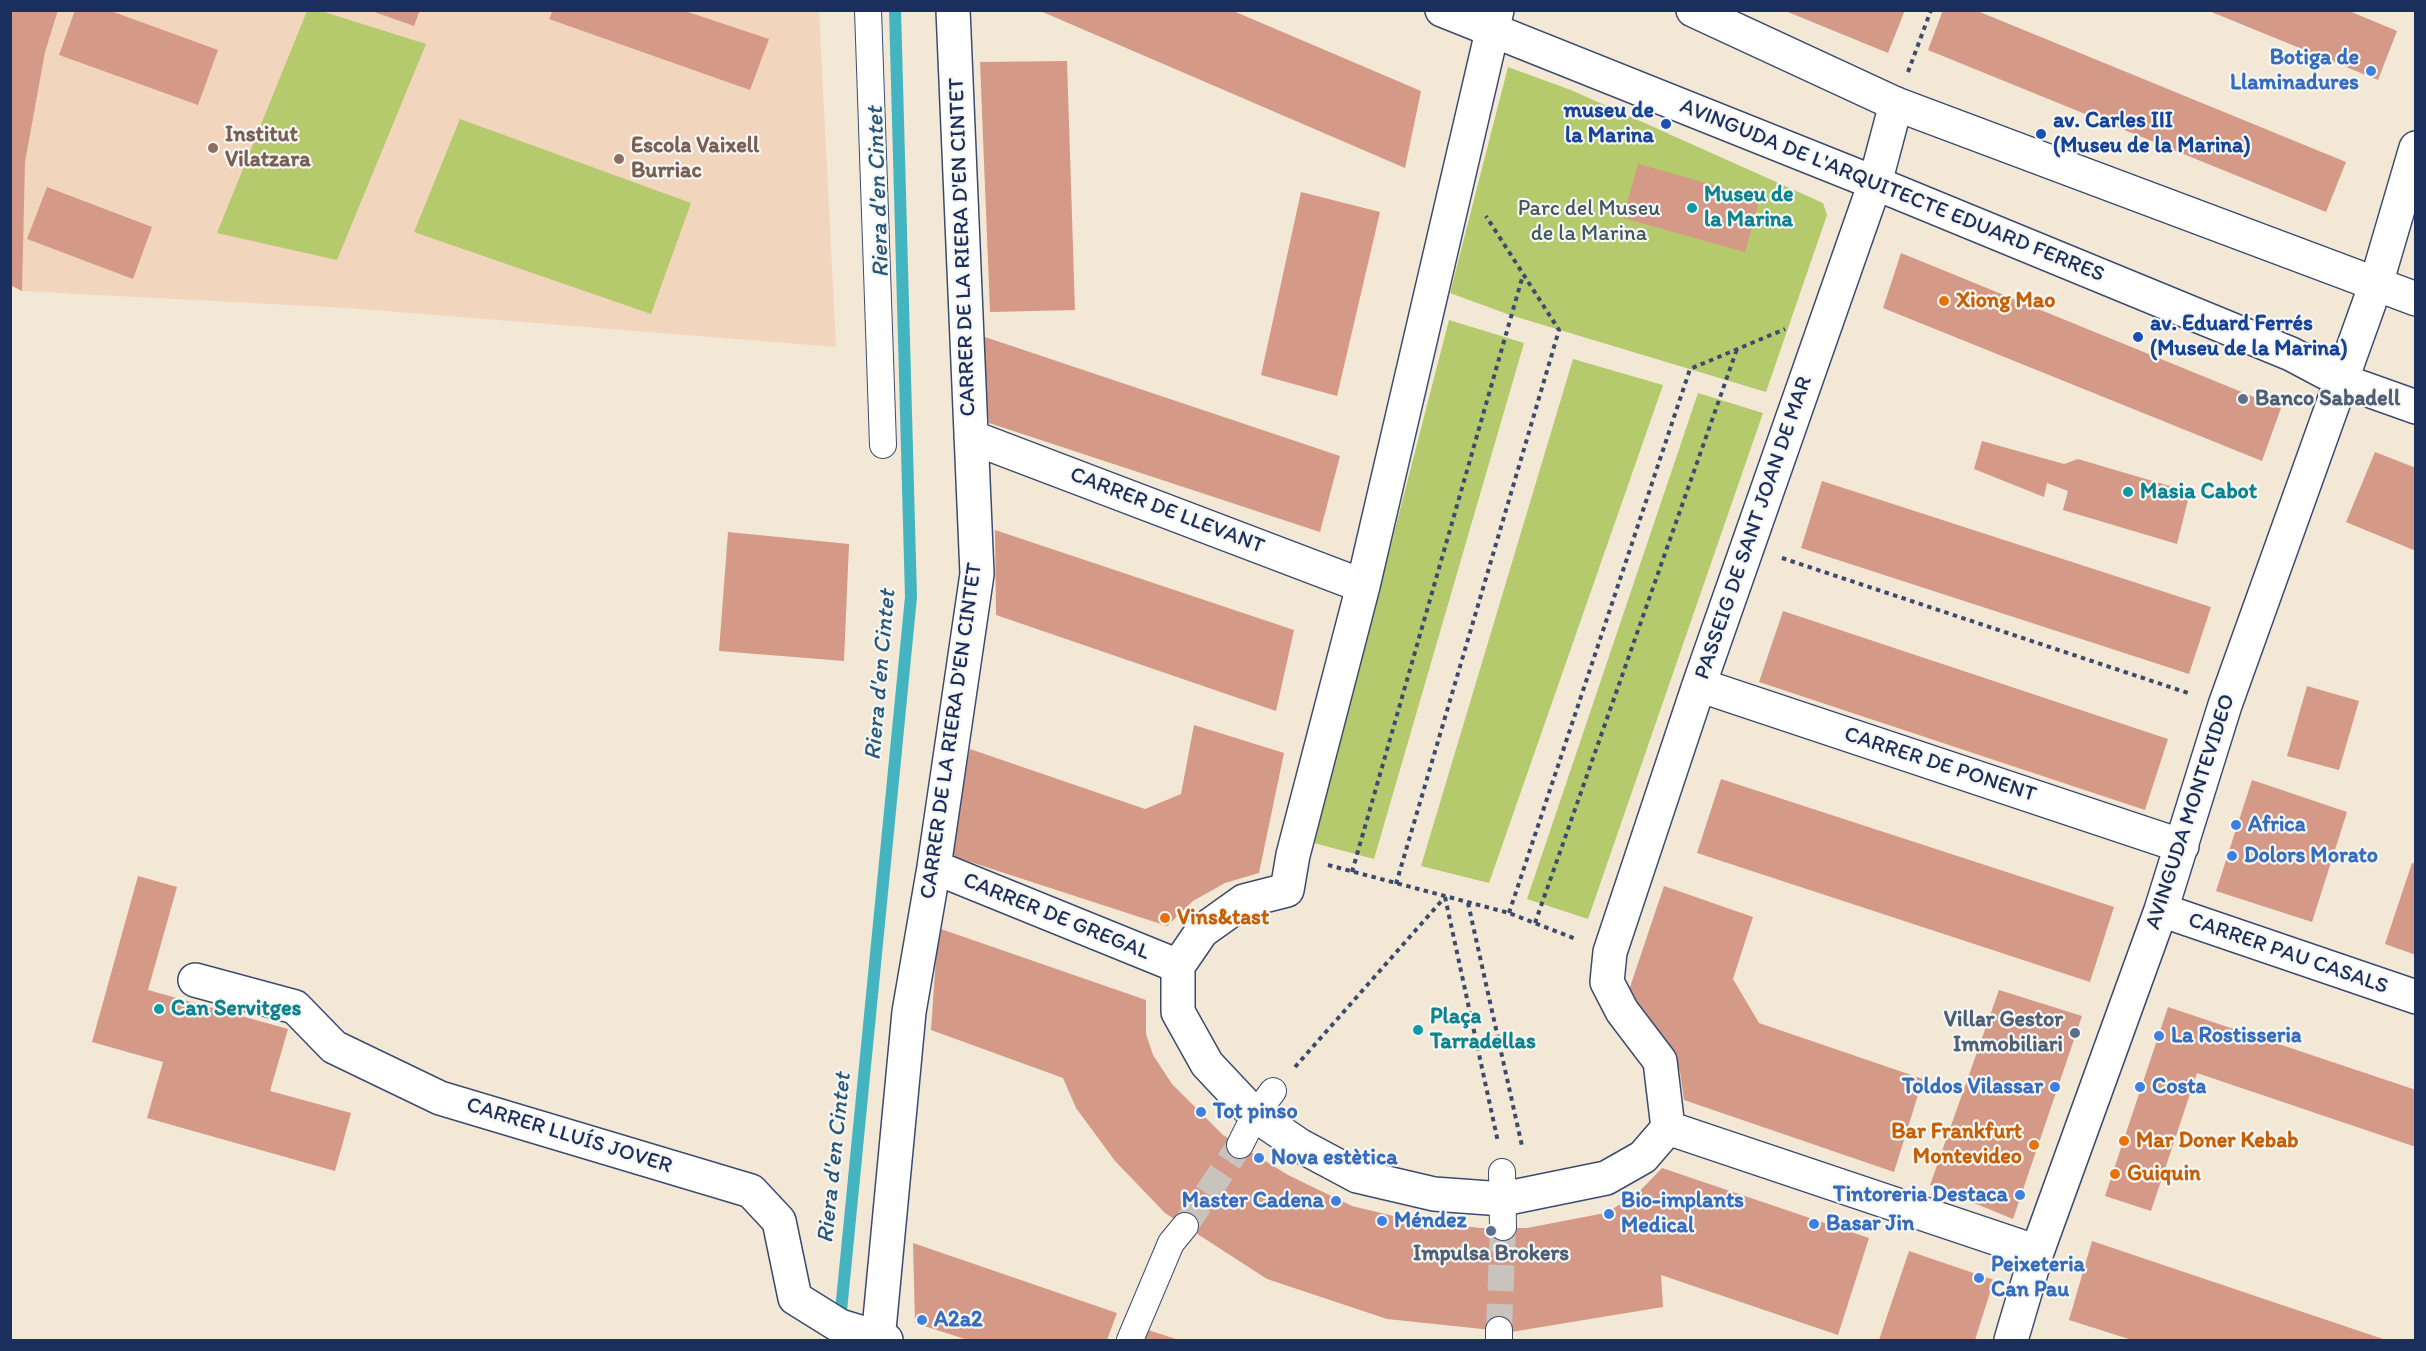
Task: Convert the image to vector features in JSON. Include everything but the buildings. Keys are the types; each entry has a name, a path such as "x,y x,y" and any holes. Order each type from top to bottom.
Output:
{"street":[{"path":"868,10 883,445"},
{"name":"CARRER DE LA RIERA D'EN CINTET","path":"881,1340 909,1012 934,867 977,574 953,10"},
{"name":"AVINGUDA DE L'ARQUITECTE EDUARD FERRES","path":"1442,10 1494,21 1875,183 2291,354 2340,380 2415,407"},
{"path":"1693,10 1896,104 2415,300"},
{"path":"1494,21 1363,586 1293,855 1287,890 1244,901 1202,931 1178,966 1178,1012 1207,1064 1264,1103 1299,1145 1357,1176 1434,1194 1510,1198 1606,1178 1643,1157 1668,1128 2037,1252"},
{"name":"PASSEIG DE SANT JOAN DE MAR","path":"1668,1128 1660,1061 1622,1011 1607,982 1610,952 1699,685 1875,183 1896,104"},
{"name":"AVINGUDA MONTEVIDEO","path":"2011,1341 2037,1252 2161,910 2225,705 2376,284 2415,148"},
{"name":"CARRER DE LLEVANT","path":"971,437 1363,586"},
{"name":"CARRER DE PONENT","path":"1699,685 2182,846"},
{"name":"CARRER DE GREGAL","path":"934,867 1178,966"},
{"name":"CARRER PAU CASALS","path":"2161,910 2415,997"},
{"name":"CARRER LLUÍS JOVER","path":"195,980 295,1007 334,1047 440,1098 751,1191 779,1221 795,1298 840,1326 881,1340"},
{"path":"1240,1145 1264,1103"},
{"path":"1130,1341 1171,1243 1185,1226"}],"path":[{"path":"1896,104 1931,10"},
{"path":"1396,884 1560,330 1459,175"},
{"path":"1352,872 1523,274"},
{"path":"1509,913 1690,369 1830,312"},
{"path":"1536,923 1737,348"},
{"path":"1798,563 2189,694"},
{"path":"1293,855 1509,913 1610,952"},
{"path":"1296,1065 1445,897"},
{"path":"1445,897 1498,1138"},
{"path":"1468,903 1510,1198"}],"shaded area":[{"path":"11,11 819,11 836,347 348,308 22,291 11,285"}],"green space":[{"path":"307,11 321,11 426,44 337,260 217,233"},
{"name":"Parc del Museu de la Marina","path":"1508,67 1571,90 1823,203 1827,215 1766,392 1510,315 1450,293"},
{"path":"460,119 691,203 651,314 414,232"},
{"path":"1449,320 1524,343 1374,859 1314,843"},
{"path":"1573,359 1663,385 1489,883 1421,866"},
{"path":"1698,393 1763,413 1588,919 1527,899"}],"waterway":[{"name":"Riera d'en Cintet","path":"840,1321 911,597 895,10"}],"tunnel":[{"path":"1185,1226 1240,1145"},
{"path":"1499,1330 1503,1227"}],"place":[{"name":"Botiga de Llaminadures","path":"2371,71"},
{"name":"museu de la Marina","path":"1666,124"},
{"name":"av. Carles III (Museu de la Marina)","path":"2041,134"},
{"name":"Institut Vilatzara","path":"213,148"},
{"name":"Escola Vaixell Burriac","path":"619,159"},
{"name":"Museu de la Marina","path":"1692,208"},
{"name":"Xiong Mao","path":"1944,301"},
{"name":"av. Eduard Ferrés (Museu de la Marina)","path":"2138,337"},
{"name":"Banco Sabadell","path":"2243,399"},
{"name":"Masia Cabot","path":"2128,492"},
{"name":"Africa","path":"2236,825"},
{"name":"Dolors Morato","path":"2232,856"},
{"name":"Vins&tast","path":"1165,918"},
{"name":"Can Servitges","path":"159,1009"},
{"name":"Plaça Tarradellas","path":"1418,1030"},
{"name":"Villar Gestor Immobiliari","path":"2075,1033"},
{"name":"La Rostisseria","path":"2159,1036"},
{"name":"Toldos Vilassar","path":"2055,1087"},
{"name":"Costa","path":"2140,1087"},
{"name":"Tot pinso","path":"1201,1112"},
{"name":"Mar Doner Kebab","path":"2124,1141"},
{"name":"Bar Frankfurt Montevideo","path":"2034,1145"},
{"name":"Nova estètica","path":"1259,1158"},
{"name":"Guiquin","path":"2115,1174"},
{"name":"Tintoreria Destaca","path":"2020,1195"},
{"name":"Master Cadena","path":"1336,1201"},
{"name":"Bio-implants Medical","path":"1609,1214"},
{"name":"Méndez","path":"1382,1221"},
{"name":"Basar Jin","path":"1814,1224"},
{"name":"Impulsa Brokers","path":"1491,1231"},
{"name":"Peixeteria Can Pau","path":"1979,1278"},
{"name":"A2a2","path":"922,1320"}]}
